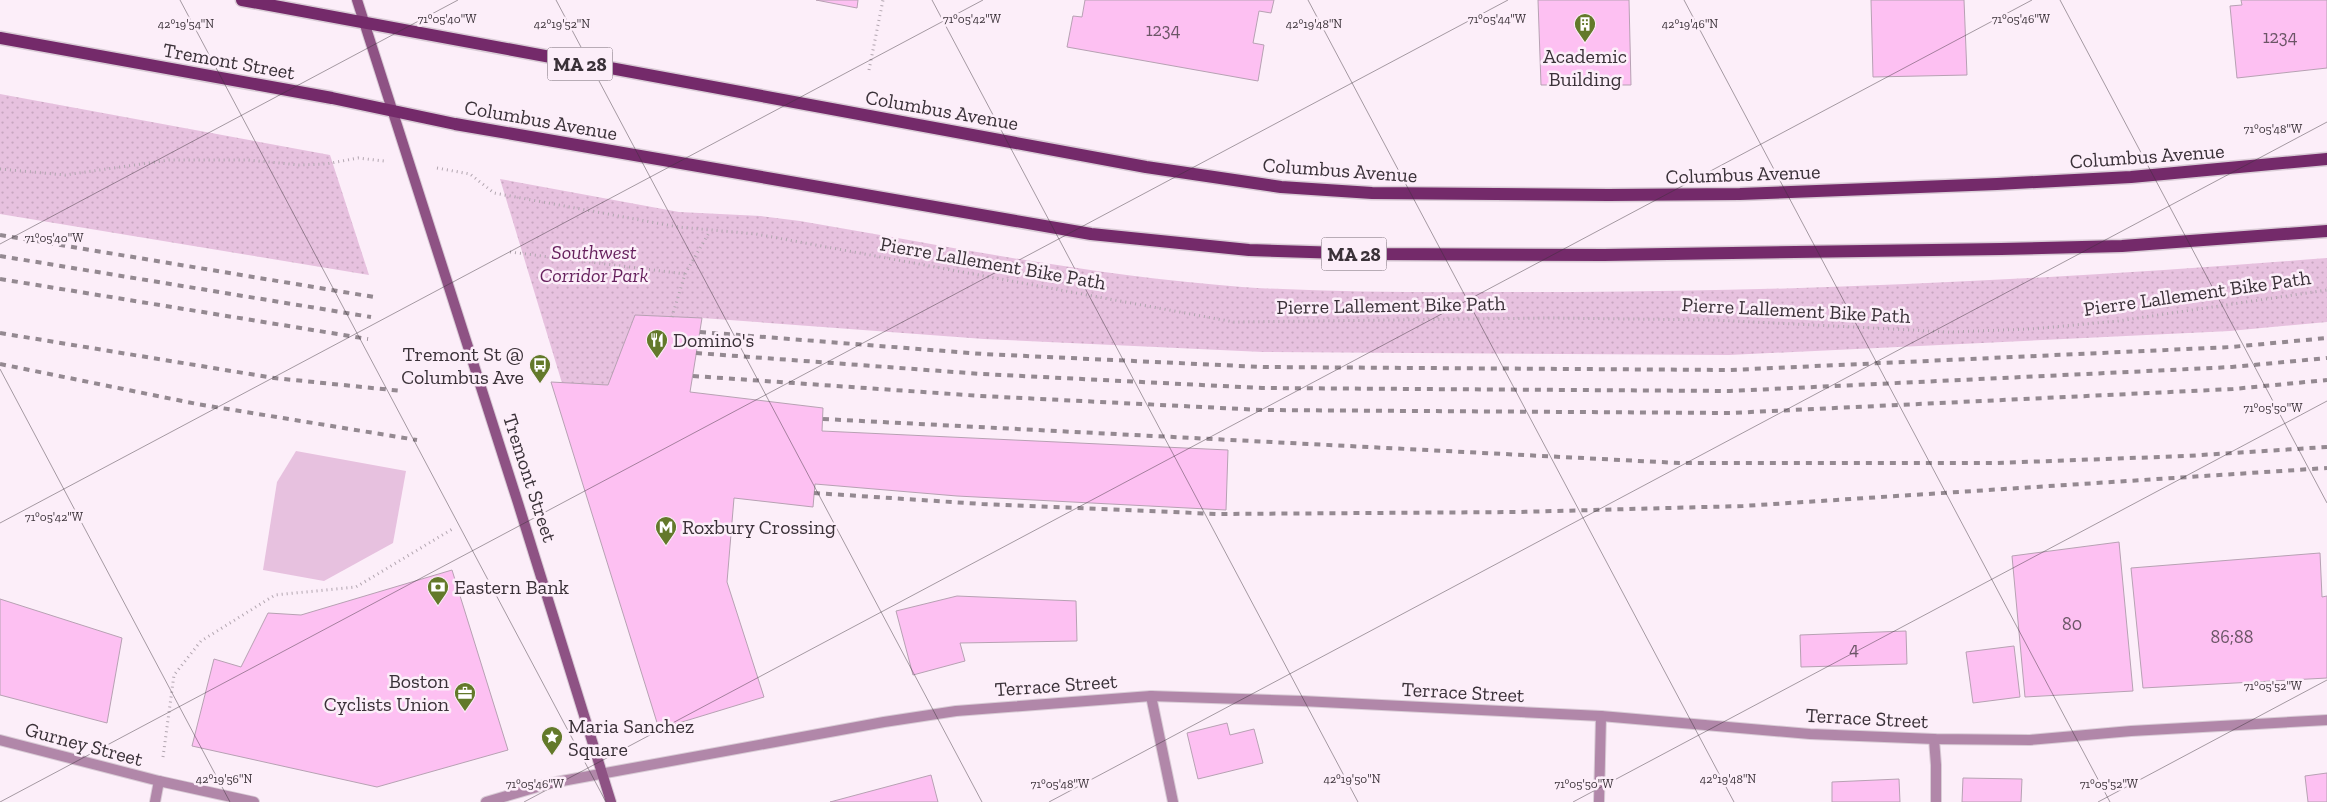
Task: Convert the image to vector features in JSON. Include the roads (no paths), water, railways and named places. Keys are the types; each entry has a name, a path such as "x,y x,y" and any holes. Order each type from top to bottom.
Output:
{"main road":[{"name":"MA 28","path":"242,0 364,22"},
{"name":"Tremont Street","path":"357,0 518,503 611,802"},
{"name":"Columbus Avenue","path":"364,22 445,39 1146,167 1281,187 1372,193 1740,194 2131,177 2327,159"},
{"name":"Tremont Street","path":"0,38 392,110"},
{"name":"Columbus Avenue","path":"392,110 464,126 1091,234 1248,250 1477,255 2001,249 2122,246 2327,231"}],"street":[{"name":"Terrace Street","path":"602,774 884,722 956,711 1151,696 1302,701 1601,716 1810,734 1934,739 2030,740 2132,731 2327,720"},
{"path":"1151,696 1173,802"},
{"path":"1599,802 1601,716"},
{"path":"1934,739 1936,802"},
{"name":"Gurney Street","path":"0,740 159,781 254,802"},
{"path":"486,802 551,783 602,774"},
{"name":"Gurney Street","path":"155,802 159,781"}],"railway":[{"path":"0,235 374,297"},
{"path":"0,256 371,317"},
{"path":"0,279 368,339"},
{"path":"700,332 983,354 1263,367 1730,370 2231,347 2327,338"},
{"path":"0,333 274,378 402,391"},
{"path":"696,353 982,374 1262,388 1730,391 2232,367 2327,358"},
{"path":"0,364 197,404 417,440"},
{"path":"693,376 981,396 1262,410 1730,413 2233,389 2327,380"},
{"path":"823,419 1679,463 1996,463 2186,456 2327,447"},
{"path":"814,493 982,504 1218,514 1518,512 1743,506 2327,468"}],"place":[{"name":"Academic Building","path":"1585,43"},
{"name":"Domino's","path":"657,359"},
{"name":"Tremont St @ Columbus Ave","path":"540,384"},
{"name":"Roxbury Crossing","path":"666,546"},
{"name":"Eastern Bank","path":"438,606"},
{"name":"Boston Cyclists Union","path":"465,712"},
{"name":"Maria Sanchez Square","path":"552,756"}],"park label":[{"name":"Southwest Corridor Park","path":"594,264"}]}
